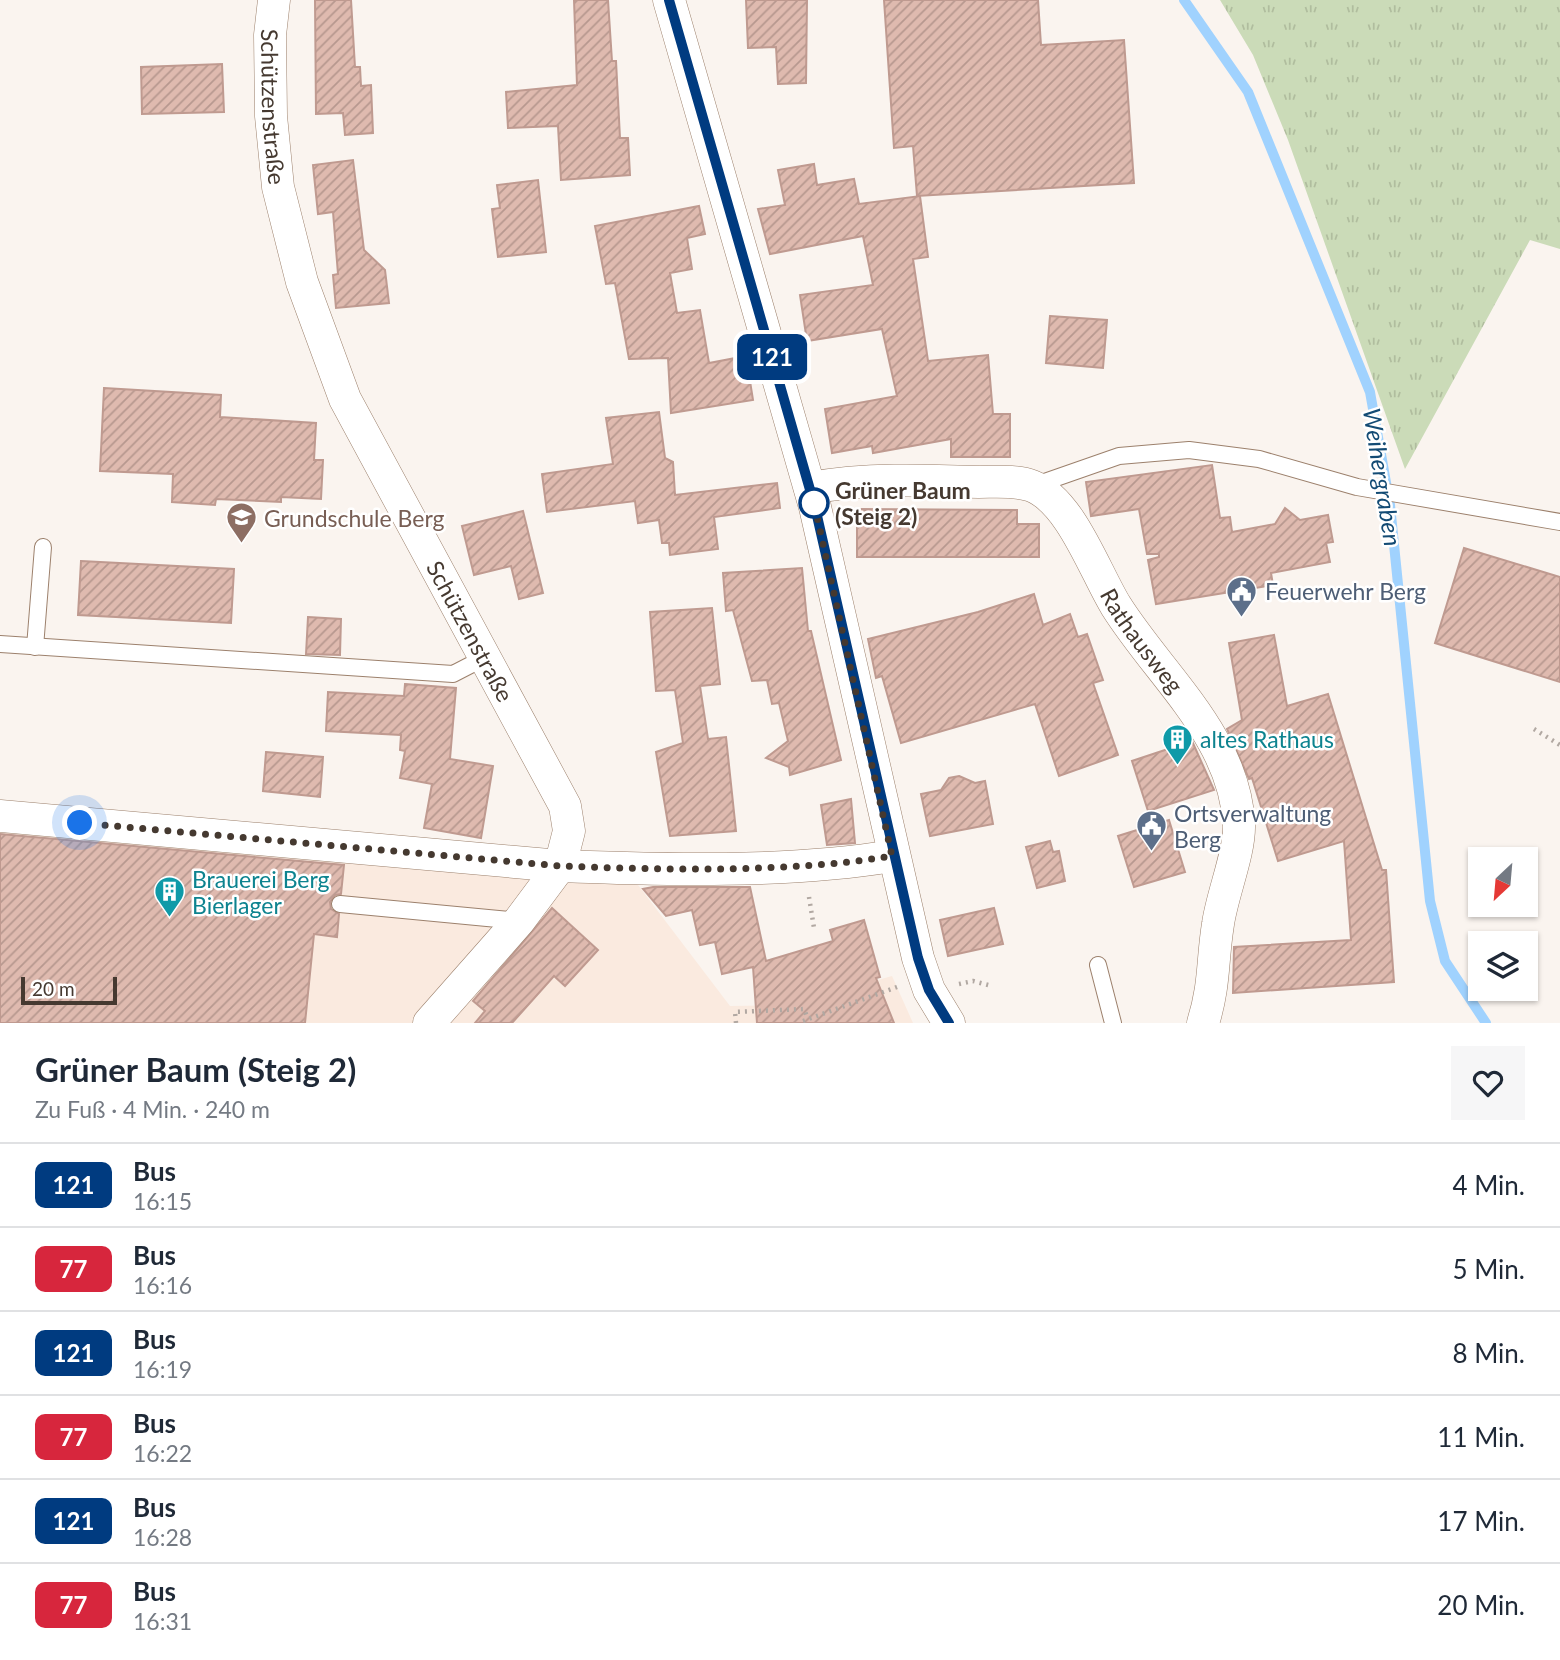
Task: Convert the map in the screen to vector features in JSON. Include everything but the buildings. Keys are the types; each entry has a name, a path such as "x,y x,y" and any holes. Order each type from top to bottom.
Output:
{"street":[{"name":"Schützenstraße","path":"274,0 270,35 271,116 278,187 302,282 345,399 565,806 569,831 560,866 519,921 429,1023"},
{"path":"669,0 810,488 843,626 892,856 925,979 949,1023"},
{"path":"810,488 848,481 982,482 1032,486"},
{"name":"Rathausweg","path":"1032,486 1054,502 1077,533 1117,606 1208,732 1230,778 1239,827 1217,924 1213,991 1203,1023"},
{"path":"0,816 560,866 633,869 844,864 892,856"}],"lane":[{"path":"1032,486 1119,456 1189,450 1259,459 1373,489 1560,522"},
{"path":"35,647 43,547"},
{"path":"0,644 453,674 484,658"},
{"path":"340,904 519,921"},
{"path":"1098,965 1113,1023"}],"path":[{"path":"1534,729 1560,745"},
{"path":"736,1023 735,1012 804,1009 805,1020 925,979"}],"shaded area":[{"path":"0,818 635,881 730,1006 789,1005 892,976 913,1023 0,1023"}],"green space":[{"path":"1220,0 1560,0 1560,249 1530,240 1405,469 1288,140 1253,55"}],"waterway":[{"name":"Weihergraben","path":"1184,0 1248,92 1370,392 1390,505 1430,901 1445,961 1486,1023"}],"bus line":[{"name":"121","path":"669,0 815,507 892,856 918,958 929,990 949,1023"}],"place":[{"name":"Grüner Baum (Steig 2)","path":"814,503"},
{"name":"Grundschule Berg","path":"241,545"},
{"name":"Feuerwehr Berg","path":"1242,618"},
{"name":"altes Rathaus","path":"1177,766"},
{"name":"Ortsverwaltung Berg","path":"1151,853"},
{"name":"Brauerei Berg Bierlager","path":"169,919"}],"route":[{"path":"80,823 560,866 633,869 844,864 892,856 849,651 814,503"}]}
